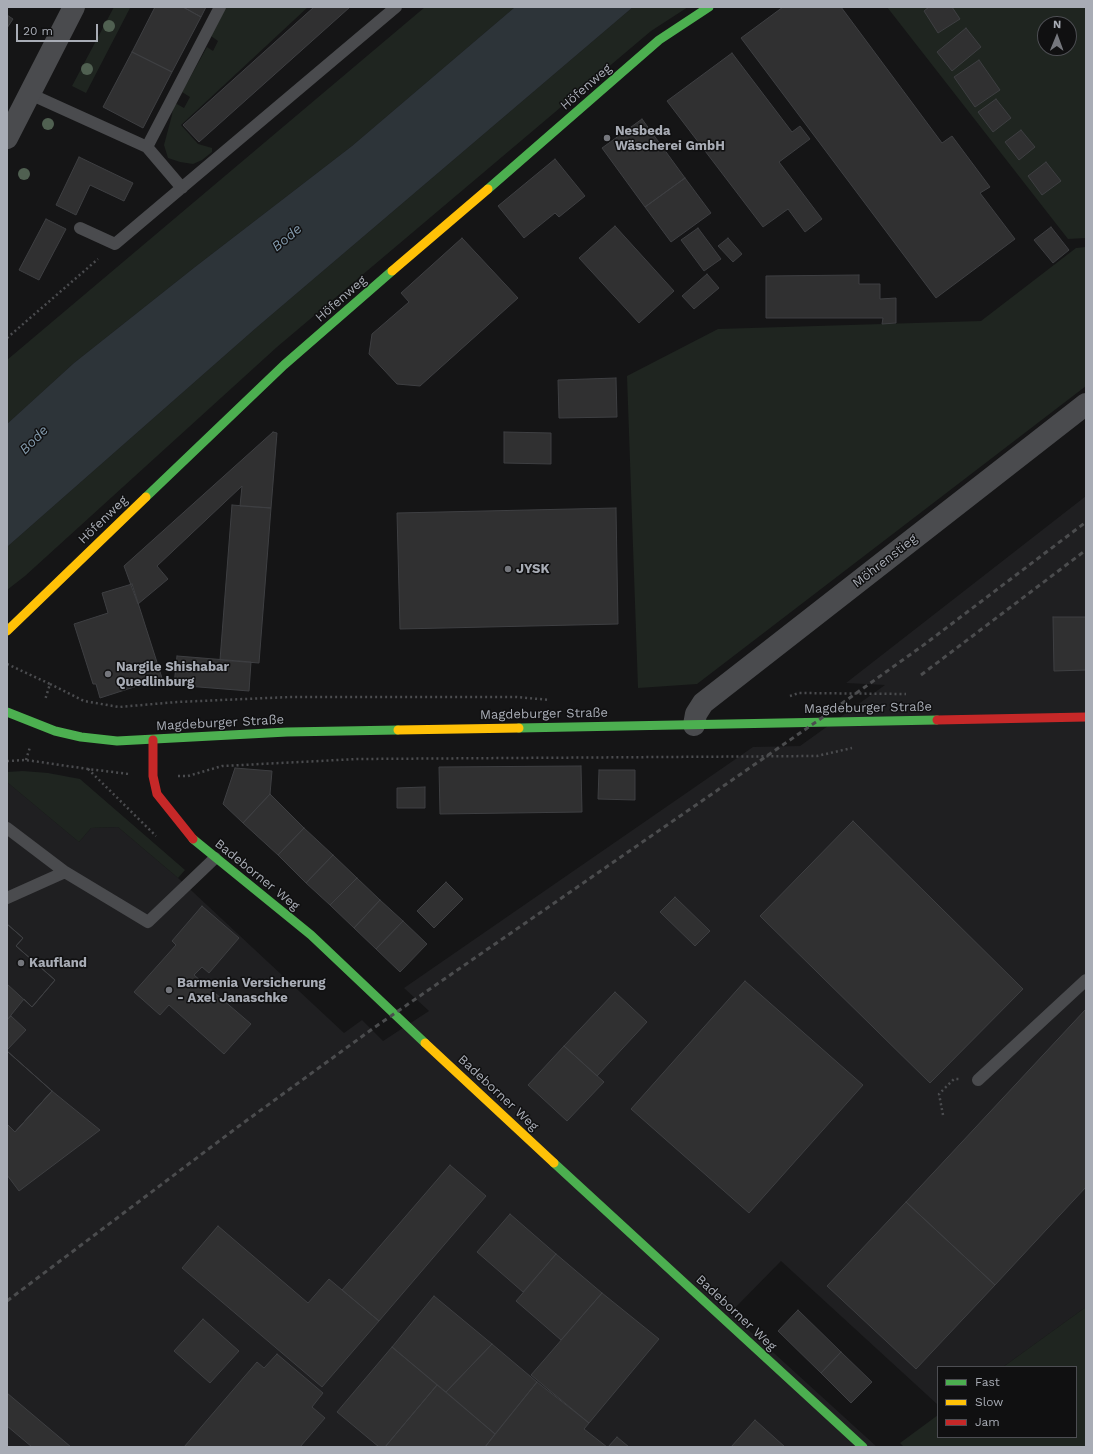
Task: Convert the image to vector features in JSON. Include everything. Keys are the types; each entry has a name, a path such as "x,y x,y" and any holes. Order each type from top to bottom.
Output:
{"street":[{"path":"7,138 74,7"},
{"name":"Höfenweg","path":"7,631 284,366 659,40 710,7"},
{"name":"Möhrenstieg","path":"694,725 696,714 703,702 1086,404"},
{"name":"Magdeburger Straße","path":"7,712 55,731 81,737 117,741 294,732 1086,717"},
{"name":"Badeborner Weg","path":"153,740 153,776 157,794 192,838 311,935 473,1089 863,1447"}],"lane":[{"path":"147,147 220,7"},
{"path":"80,228 115,244 396,7"},
{"path":"30,94 147,147 182,188"},
{"path":"7,828 65,872 148,922 215,858"},
{"path":"7,898 65,872"},
{"path":"978,1080 1086,980"}],"path":[{"path":"7,338 115,244"},
{"path":"50,684 84,701 118,707 177,702 290,697 517,697 554,700"},
{"path":"785,698 798,693 909,694"},
{"path":"7,761 26,760 88,770 153,776 188,776 222,766 358,759 817,756"},
{"path":"88,770 140,821"},
{"path":"943,1115 939,1094 954,1079 978,1080"}],"shaded area":[{"path":"114,7 130,8 86,93 72,86"},
{"path":"226,7 308,7 181,125 198,144 212,148 212,152 202,160 193,164 168,158 164,145 173,107 175,103 184,108 190,97 182,92 207,47 213,51 218,41 211,36"},
{"path":"425,7 515,7 352,146 195,267 74,363 7,424 7,360"},
{"path":"633,7 688,7 651,31 277,347 25,576 7,590 7,547 256,328"},
{"path":"887,7 1086,7 1086,238 1068,239"},
{"path":"1086,247 1086,386 697,684 638,688 627,376 718,329 981,321 1076,248"},
{"path":"1086,496 1086,1307 1004,1366 937,1366 937,1404 781,1261 730,1313 877,1447 7,1447 7,782 79,842 91,828 118,827 178,878 344,1033 362,1020 383,1041 429,1011 404,988 753,747 800,746 885,685 846,683"},
{"path":"23,771 48,773 80,779 185,870 178,878 118,827 91,828 79,842 7,782 7,772"},
{"path":"1086,1307 1086,1447 904,1447 900,1443 937,1416 937,1438 1077,1438 1077,1366 1004,1366"}],"water":[{"name":"Bode","path":"515,7 633,7 256,328 7,547 7,424 74,363 195,267 352,146"}],"building":[{"path":"155,7 183,7 201,17 172,72 132,52"},
{"path":"183,7 206,7 201,17"},
{"path":"314,7 350,7 199,142 183,125"},
{"path":"783,7 841,7 942,143 952,136 990,187 980,193 1015,239 936,298 741,38"},
{"path":"929,7 952,7 960,19 938,33 924,11"},
{"path":"7,15 13,19 7,28"},
{"path":"966,28 981,47 952,71 937,52"},
{"path":"132,52 172,72 143,128 103,107"},
{"path":"732,53 792,132 800,126 810,139 779,162 822,219 805,232 788,209 763,227 667,101"},
{"path":"979,60 1000,90 975,107 954,77"},
{"path":"996,99 1011,118 993,132 978,112"},
{"path":"642,119 685,178 645,207 602,148"},
{"path":"1021,130 1035,147 1019,160 1005,142"},
{"path":"79,157 133,183 124,201 90,185 76,215 56,205"},
{"path":"555,159 585,196 559,217 555,213 524,238 498,206"},
{"path":"1046,162 1061,181 1042,195 1028,176"},
{"path":"685,178 711,213 671,242 645,207"},
{"path":"46,219 66,229 39,280 19,270"},
{"path":"615,226 674,291 639,323 579,258"},
{"path":"1051,227 1069,250 1053,263 1034,240"},
{"path":"698,228 721,259 704,271 681,240"},
{"path":"462,238 518,298 420,386 397,384 369,354 372,334 409,302 401,293"},
{"path":"728,238 742,254 733,262 718,246"},
{"path":"707,274 719,288 694,309 682,296"},
{"path":"859,275 859,284 880,284 880,299 896,298 896,323 882,324 883,318 766,318 766,276"},
{"path":"616,378 617,417 559,418 558,380"},
{"path":"273,432 277,433 271,508 240,506 242,486 157,566 168,579 138,604 124,566"},
{"path":"504,432 551,433 551,464 504,463"},
{"path":"232,505 271,508 259,663 220,660"},
{"name":"JYSK","path":"616,508 618,624 400,629 397,513"},
{"path":"132,584 162,678 100,698 96,684 93,684 74,624 108,613 102,593"},
{"path":"1053,617 1086,617 1086,670 1054,671"},
{"path":"177,656 251,662 249,691 174,685"},
{"path":"581,766 582,812 440,814 439,767"},
{"path":"235,768 272,771 270,794 243,823 223,804"},
{"path":"599,770 635,770 635,800 598,799"},
{"path":"425,787 425,808 397,808 397,788"},
{"path":"270,794 304,828 278,855 243,823"},
{"path":"853,821 1023,989 930,1083 760,916"},
{"path":"304,828 333,855 306,883 278,855"},
{"path":"333,855 357,878 330,905 306,883"},
{"path":"357,878 380,900 354,928 330,905"},
{"path":"446,882 463,899 434,928 417,911"},
{"path":"675,897 710,931 695,946 660,912"},
{"path":"380,900 403,921 376,949 354,928"},
{"path":"202,906 239,938 209,973 202,967 194,975 251,1024 224,1054 169,1005 160,1015 134,992 176,945 172,941"},
{"path":"403,921 427,944 400,972 376,949"},
{"name":"Kaufland","path":"7,924 23,938 16,946 55,980 32,1007 24,999 7,1020"},
{"name":"Kaufland","path":"7,924 23,938 16,946 55,980 32,1007 7,984"},
{"path":"745,981 863,1085 749,1213 631,1109"},
{"path":"615,992 647,1022 597,1076 564,1046"},
{"path":"1086,1009 1086,1187 995,1285 906,1202"},
{"path":"11,1016 26,1030 7,1050 7,1020"},
{"path":"564,1046 604,1082 567,1121 528,1085"},
{"path":"7,1051 52,1091 15,1132 7,1124"},
{"path":"7,1051 52,1091 15,1132 7,1124"},
{"path":"52,1091 100,1130 19,1191 7,1175 7,1124 15,1132"},
{"path":"450,1165 486,1196 379,1321 342,1290"},
{"path":"906,1202 995,1285 916,1369 827,1286"},
{"path":"510,1214 556,1254 523,1292 477,1252"},
{"path":"218,1226 308,1303 329,1279 379,1321 322,1387 182,1268"},
{"path":"556,1254 602,1293 561,1340 516,1301"},
{"path":"602,1293 659,1339 589,1423 531,1375"},
{"path":"434,1296 492,1344 446,1392 392,1347"},
{"path":"798,1310 841,1352 821,1373 778,1331"},
{"path":"203,1319 239,1351 210,1383 174,1351"},
{"path":"492,1344 537,1382 495,1434 446,1392"},
{"path":"392,1347 437,1385 385,1447 379,1447 337,1412"},
{"path":"841,1352 872,1382 851,1403 821,1373"},
{"path":"277,1354 323,1393 312,1407 325,1418 300,1447 184,1447 257,1362 264,1368"},
{"path":"537,1382 589,1423 584,1429 607,1447 485,1447"},
{"path":"437,1385 495,1434 485,1447 385,1447"},
{"path":"7,1393 71,1447 32,1447 7,1426"},
{"path":"755,1420 785,1447 731,1447"},
{"path":"617,1437 629,1447 608,1447"}],"railway":[{"path":"7,1301 239,1126 375,1027 816,722 925,644 1086,522"},
{"path":"921,675 1086,550"}],"traffic: fast":[{"path":"488,189 659,40 709,7"},
{"path":"146,497 284,365 392,271"},
{"path":"7,712 55,731 81,737 117,741 287,732 398,730"},
{"path":"519,728 937,720"},
{"path":"193,839 311,935 425,1043"},
{"path":"554,1163 863,1447"}],"traffic: slow":[{"path":"392,271 488,189"},
{"path":"7,631 146,497"},
{"path":"398,730 519,728"},
{"path":"425,1043 554,1163"}],"traffic: jam":[{"path":"937,720 1086,717"},
{"path":"153,740 153,776 157,794 193,839"}],"place":[{"name":"Nesbeda Wäscherei GmbH","path":"607,138"},
{"name":"JYSK","path":"508,569"},
{"name":"Nargile Shishabar Quedlinburg","path":"108,674"},
{"name":"Kaufland","path":"21,963"},
{"name":"Barmenia Versicherung - Axel Janaschke","path":"169,990"}]}
